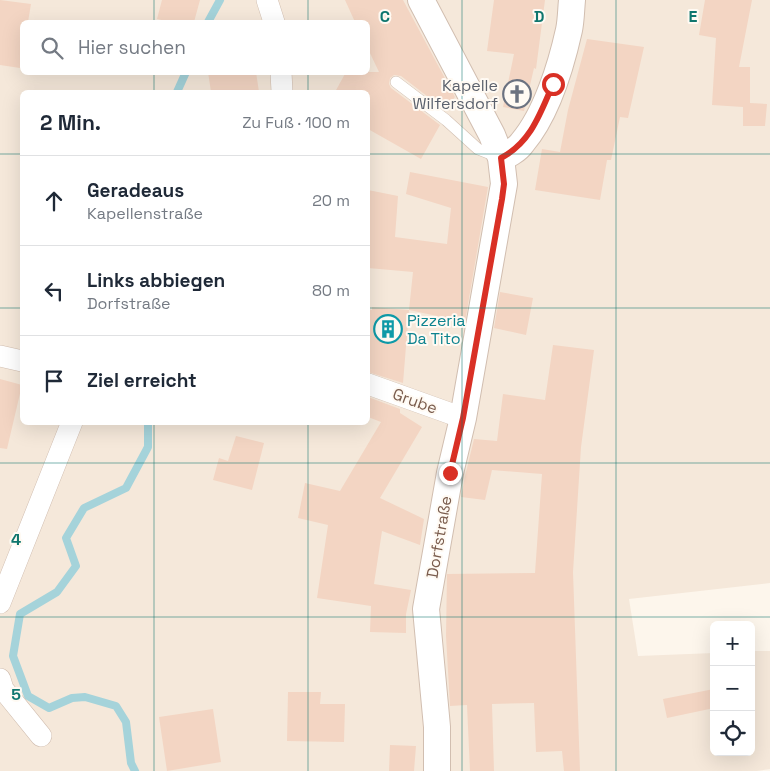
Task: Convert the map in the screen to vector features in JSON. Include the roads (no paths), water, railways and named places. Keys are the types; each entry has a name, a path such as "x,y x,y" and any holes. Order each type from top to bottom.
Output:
{"street":[{"path":"267,0 273,20"},
{"name":"Dorfstraße","path":"421,0 492,135 501,158 504,178 502,199 463,418 450,473 426,609 437,727 437,771"},
{"path":"501,158 522,144 534,127 553,84 569,29 572,0"},
{"path":"0,356 20,361"},
{"name":"Grube","path":"370,385 463,418"},
{"path":"0,603 71,425"},
{"path":"0,679 3,689 41,736"}],"lane":[{"path":"396,82 446,120 478,149 501,158"}],"waterway":[{"path":"209,20 220,0"},
{"path":"178,90 185,75"},
{"path":"135,771 131,763 126,722 116,706 85,697 72,698 49,708 28,696 13,656 20,614 57,592 76,566 66,538 84,508 126,488 148,447 148,425"}],"place":[{"name":"Kapelle Wilfersdorf","path":"517,94"},
{"name":"Pizzeria Da Tito","path":"388,329"}]}
